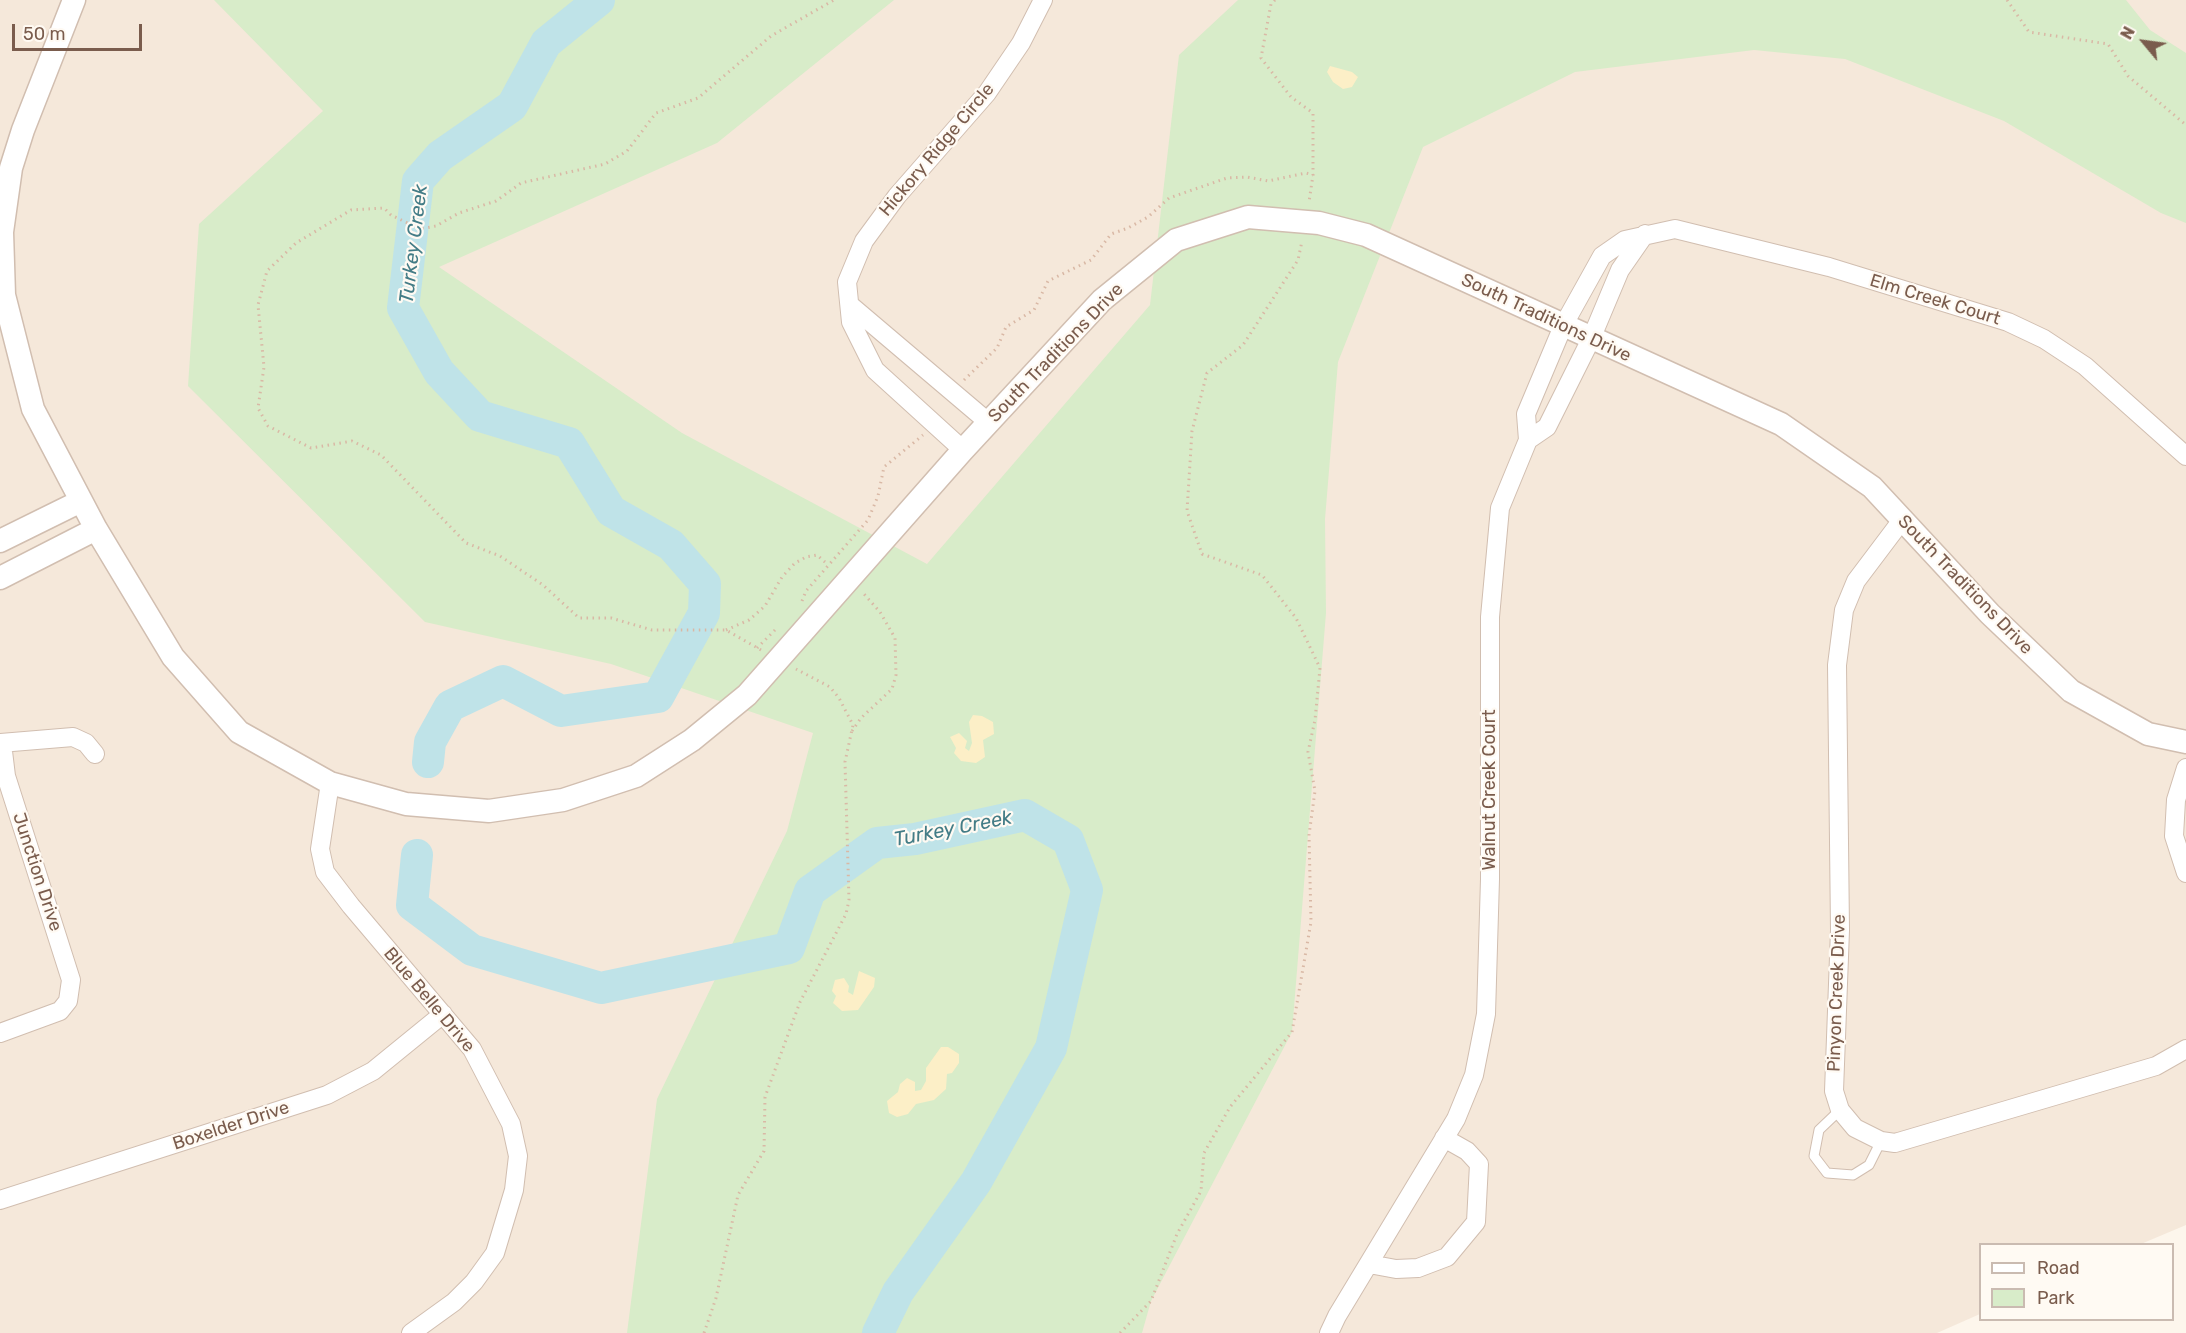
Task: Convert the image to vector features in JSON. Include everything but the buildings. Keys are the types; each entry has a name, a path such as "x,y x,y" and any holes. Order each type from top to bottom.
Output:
{"street":[{"name":"South Traditions Drive","path":"74,0 23,130 11,168 2,232 4,295 33,409 96,529 172,657 239,732 330,783 406,804 489,811 563,800 636,776 692,740 747,694 988,422 1102,300 1176,240 1248,217 1306,222 1366,235 1781,424 1872,488 1990,614 2072,691 2148,734 2186,742"},
{"name":"Hickory Ridge Circle","path":"963,450 875,370 851,322 847,282 864,241 897,196 987,93 1021,43 1043,0"},
{"name":"Elm Creek Court","path":"1563,326 1602,256 1625,240 1675,229 1829,267 2007,322 2044,339 2085,366 2186,456"},
{"path":"1591,339 1620,270 1645,234"},
{"path":"849,305 988,422"},
{"name":"Walnut Creek Court","path":"1329,1333 1456,1119 1474,1075 1486,1014 1490,879 1490,617 1500,508 1528,440 1526,414 1563,326"},
{"name":"Walnut Creek Court","path":"1528,440 1547,427 1591,339"},
{"path":"0,541 81,501"},
{"name":"Pinyon Creek Drive","path":"1840,1110 1834,1091 1840,930 1837,665 1844,610 1856,581 1902,520"},
{"path":"0,578 96,529"},
{"path":"1,743 73,737 86,743 95,754"},
{"name":"Junction Drive","path":"0,1033 60,1011 68,1001 71,980 6,776 1,743"},
{"path":"2186,768 2176,800 2174,836 2186,873"},
{"name":"Blue Belle Drive","path":"330,783 320,849 325,872 472,1049 498,1094 511,1124 518,1156 514,1191 495,1253 474,1282 454,1302 411,1333"},
{"name":"Boxelder Drive","path":"0,1200 327,1095 373,1071 442,1014"},
{"path":"1840,1110 1855,1128 1881,1141 1895,1143 2156,1066 2186,1049"},
{"path":"1369,1264 1396,1269 1418,1268 1438,1261 1447,1257 1476,1222 1479,1164 1467,1150 1444,1138"}],"lane":[{"path":"1840,1110 1819,1130 1814,1156 1827,1173 1852,1175 1869,1165 1881,1141"}],"path":[{"path":"825,562 816,555 795,563 782,577 765,606 749,620 726,630 662,630 612,618 579,618 543,585 500,556 466,543 381,455 352,441 311,448 268,426 258,408 264,367 258,305 267,271 296,243 351,210 384,208 391,215 420,229 496,201 521,183 605,164 627,151 656,113 698,98 771,36 834,0"},
{"path":"1120,1333 1151,1301 1177,1234 1201,1191 1204,1153 1230,1107 1292,1032 1311,922 1309,835 1315,791 1308,752 1315,720 1320,668 1296,618 1262,575 1202,554 1187,511 1192,431 1207,373 1243,345 1298,260 1306,222 1313,176 1313,113 1291,97 1261,58 1271,4 1275,0"},
{"path":"2007,0 2029,32 2108,44 2128,76 2186,125"},
{"path":"953,394 969,374 997,348 1006,327 1034,310 1048,281 1091,260 1111,234 1148,217 1170,198 1227,178 1247,177 1268,181 1306,174 1313,176"},
{"path":"801,604 806,591 868,520 878,496 880,475 888,461 907,450 935,424"},
{"path":"851,733 861,718 892,688 896,675 895,638 880,612 864,594"},
{"path":"757,648 778,627"},
{"path":"704,1333 716,1298 738,1195 764,1151 765,1097 800,1002 846,914 850,886 845,762 853,725 839,698 830,687 726,630"}],"shaded area":[{"path":"0,0 2186,0 2186,1225 2143,1243 1979,1243 1979,1314 1937,1333 0,1333"}],"green space":[{"path":"214,0 894,0 717,143 439,267 682,433 927,564 1150,305 1179,55 1238,0 2126,0 2150,30 2186,53 2186,223 2161,213 2004,121 1845,59 1754,50 1575,72 1423,147 1338,362 1325,519 1326,613 1292,1032 1151,1301 1142,1333 627,1333 657,1099 787,831 813,733 611,664 425,622 188,386 199,224 323,111"}],"sand":[{"path":"1330,66 1352,72 1358,77 1352,87 1343,89 1333,82 1327,72"},
{"path":"973,715 982,716 993,722 994,734 983,740 985,757 976,763 961,761 954,753 956,748 950,737 959,733 967,741 965,748 969,751 972,743 969,722"},
{"path":"859,971 875,978 874,987 858,1010 842,1011 833,1003 836,996 832,991 835,980 844,978 849,986 848,992 853,995"},
{"path":"941,1047 948,1047 959,1054 959,1063 952,1073 947,1074 946,1089 934,1100 916,1104 908,1114 897,1117 889,1113 887,1101 898,1092 900,1084 907,1078 915,1082 915,1091 921,1090 926,1081 926,1068"}],"waterway":[{"name":"Turkey Creek","path":"428,762 430,742 450,706 503,681 561,711 658,697 704,613 705,584 671,545 611,511 569,443 480,416 439,372 403,308 418,181 440,156 512,106 546,43 599,0"},
{"name":"Turkey Creek","path":"417,855 412,905 472,950 601,988 789,948 810,891 877,843 915,839 1025,815 1068,840 1087,890 1051,1048 976,1182 898,1292 878,1333"}]}
